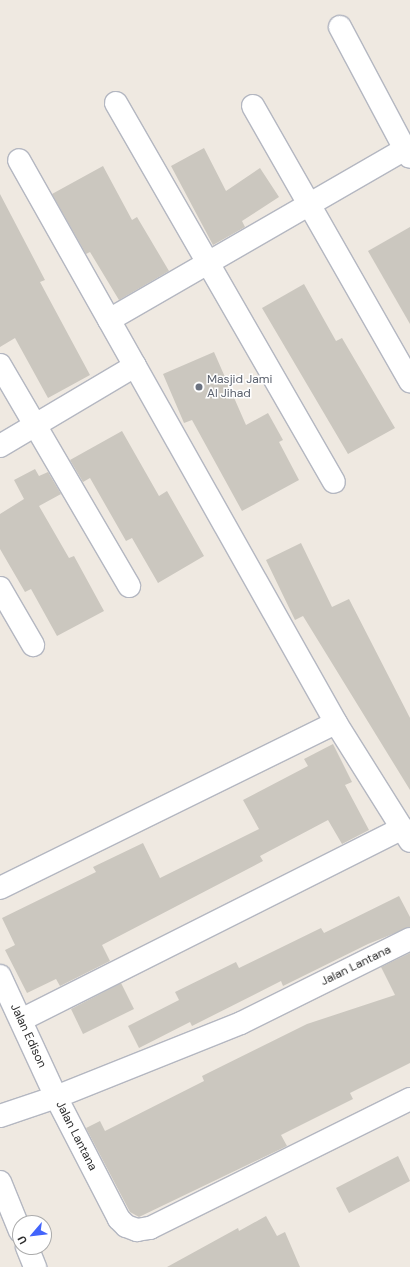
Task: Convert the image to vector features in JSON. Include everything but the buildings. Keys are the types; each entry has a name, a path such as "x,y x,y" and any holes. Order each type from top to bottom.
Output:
{"street":[{"path":"109,320 408,148 340,27"},
{"path":"116,104 334,482"},
{"path":"253,106 410,381"},
{"path":"19,160 336,723 406,834 21,1020"},
{"path":"0,365 129,586"},
{"path":"0,446 135,366"},
{"path":"0,588 34,645"},
{"path":"0,888 336,723"},
{"name":"Jalan Lantana","path":"407,1107 150,1228 137,1230 126,1226 119,1219 56,1097 241,1023 410,939"},
{"name":"Jalan Edison","path":"0,976 56,1097"},
{"path":"0,1116 56,1097"},
{"path":"0,1182 13,1215"},
{"path":"30,1255 35,1267"}],"place":[{"name":"Masjid Jami Al Jihad","path":"199,387"}]}
